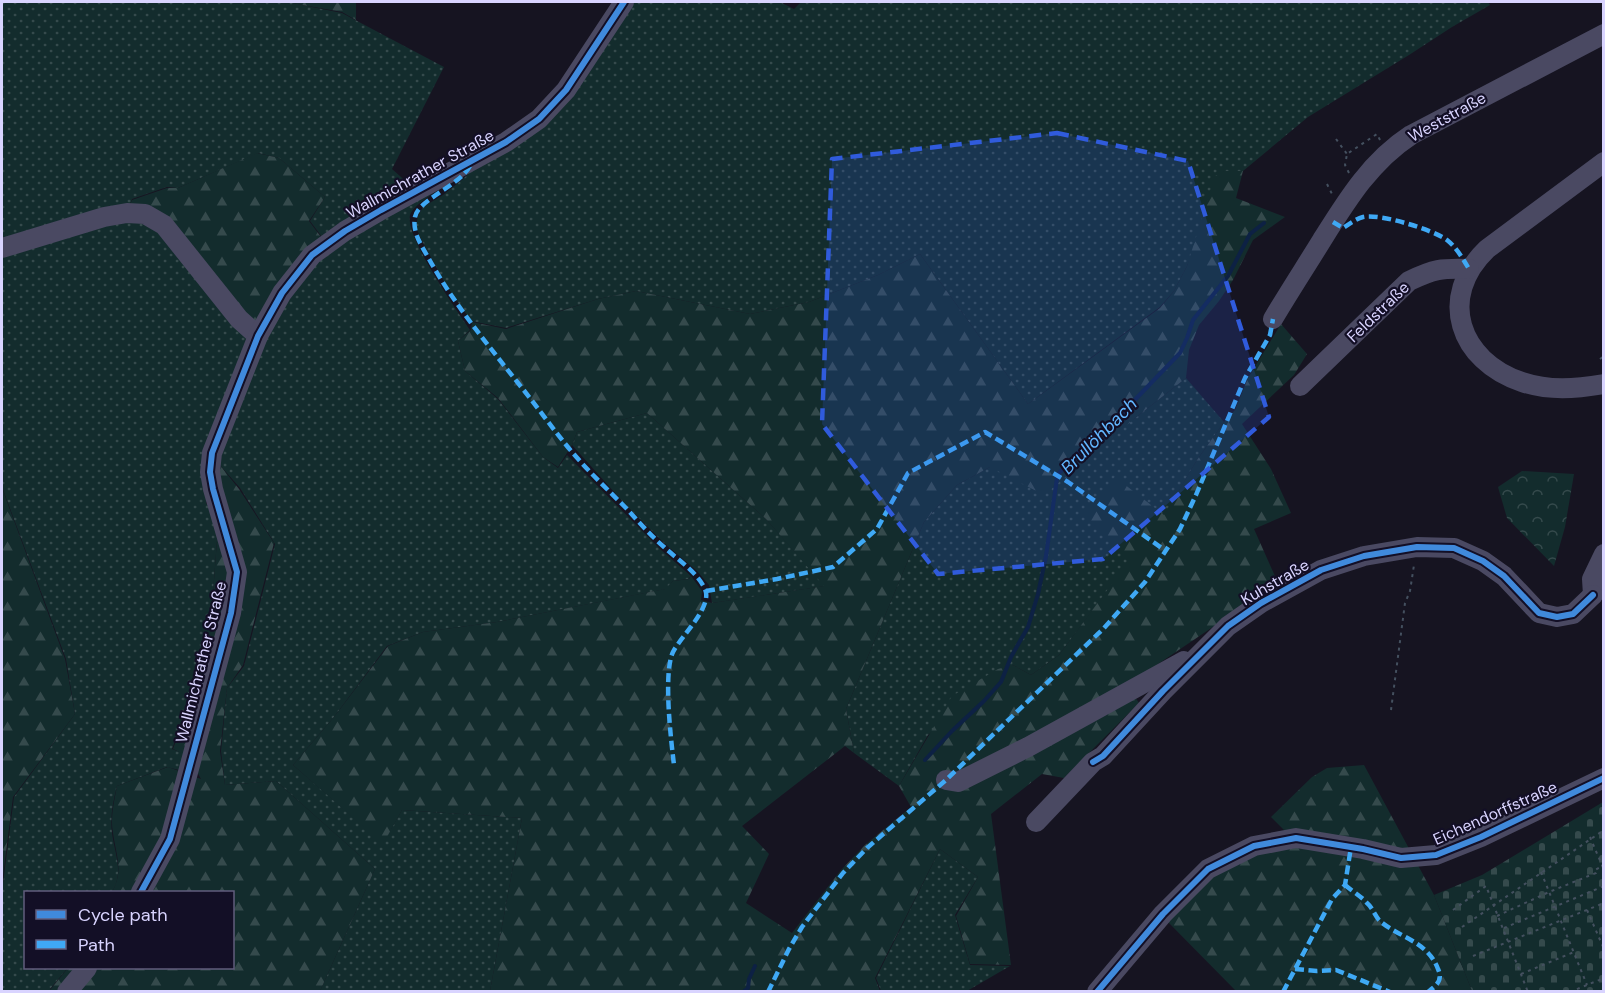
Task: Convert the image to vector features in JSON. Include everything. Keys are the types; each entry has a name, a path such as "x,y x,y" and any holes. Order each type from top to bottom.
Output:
{"street":[{"name":"Wallmichrather Straße","path":"142,891 170,839 231,613 237,572 210,472 212,453 258,336 282,293 312,255 345,231 506,142 539,119 566,90 624,2"},
{"name":"Weststraße","path":"1273,319 1359,184 1387,153 1412,135 1604,34"},
{"path":"1604,162 1476,259 1462,286 1459,304 1461,324 1473,350 1508,376 1522,382 1553,389 1572,389 1604,384"},
{"path":"2,248 104,217 127,213 146,214 164,225 238,320 258,336"},
{"name":"Feldstraße","path":"1300,386 1408,281 1428,272 1446,268 1469,269"},
{"name":"Kuhstraße","path":"1036,822 1228,626 1261,603 1322,570 1364,556 1417,547 1454,548 1483,561 1504,576 1539,613 1557,617 1573,614 1598,596"},
{"path":"1598,596 1592,579 1604,554"},
{"path":"946,780 958,782 1018,753 1207,648"},
{"name":"Eichendorffstraße","path":"1097,992 1163,914 1208,869 1254,846 1296,837 1401,858 1436,855 1481,837 1604,778"},
{"path":"67,992 86,969"}],"path":[{"path":"1359,184 1345,165 1347,154 1377,134 1387,153"},
{"path":"1336,139 1347,154"},
{"path":"1391,710 1405,603 1410,591 1417,547"},
{"path":"1462,927 1590,837 1604,830"},
{"path":"1497,916 1603,868 1590,837"},
{"path":"1541,872 1587,985"},
{"path":"1453,910 1486,886 1528,992"},
{"path":"1503,929 1604,886"},
{"path":"1473,956 1604,903"},
{"path":"1587,910 1604,949"},
{"path":"1521,975 1574,952"},
{"path":"1570,992 1604,978"}],"highlighted area":[{"path":"1057,133 1188,161 1269,417 1103,559 938,574 822,424 832,159"}],"green space":[{"path":"2,2 291,2 342,13 444,67 392,169 410,185 322,237 310,221 325,197 279,158 258,153 178,188 167,187 132,199 129,207 2,243"},
{"path":"291,2 356,2 356,20 342,12"},
{"path":"631,2 780,2 794,9 801,2 1488,2 1490,5 1308,117 1243,171 1224,171 1187,266 1174,291 1160,307 1028,404 920,254 878,275 809,302 750,314 636,291 598,299 506,328 471,321 446,285 420,237 416,226 418,216 423,207 443,195 477,165 525,134"},
{"path":"257,153 279,158 325,197 309,221 321,237 261,320 251,323 167,222 129,207 132,200 167,188 178,188"},
{"path":"1224,171 1243,171 1236,198 1285,217 1253,240 1233,280 1199,325 1189,350 1186,378 1044,495 990,467 957,485 924,522 846,709 854,753 845,746 742,826 769,854 746,903 792,933 841,870 865,845 911,807 899,786 952,696 998,669 1013,665 1031,675 1059,655 1131,558 1081,514 1115,477 1164,515 1197,460 1235,410 1248,378 1281,324 1307,354 1294,375 1242,424 1271,469 1291,513 1254,529 1278,583 1158,664 1131,691 1139,703 1064,778 1042,774 991,814 1011,965 970,964 956,916 978,877 940,849 875,978 880,991 490,991 522,818 402,810 383,844 293,765 334,717 388,646 423,632 497,622 665,589 673,581 689,579 691,576 702,591 701,600 712,603 824,586 766,519 647,413 577,432 572,445 558,467 543,457 498,398 465,371 458,341 471,330 472,322 506,329 598,299 636,291 750,314 809,302 878,275 920,254 1028,404 1160,308 1174,291 1187,266 1215,176"},
{"path":"457,178 424,200 410,215 415,239 423,256 470,330 458,341 465,371 498,399 543,457 558,468 567,455 660,549 691,576 688,579 673,581 666,589 497,622 423,632 387,646 334,717 293,765 383,843 402,810 522,818 490,991 320,991 375,869 276,781 225,785 221,751 227,688 244,666 275,544 240,488 219,464 219,453 264,339 286,298 331,248"},
{"path":"129,218 159,230 248,336 207,491 206,503 216,517 217,540 210,634 198,677 204,681 196,702 190,702 172,749 185,754 179,770 167,767 117,786 111,821 118,870 116,885 113,891 24,891 24,969 66,969 50,989 51,991 2,992 2,891 14,797 75,714 66,659 2,487 2,253"},
{"path":"1186,378 1224,422 1197,460 1164,516 1082,514 1132,558 1059,655 1031,675 1013,665 928,735 899,786 854,753 846,709 924,522 957,485 990,467 1134,419"},
{"path":"647,413 766,519 825,586 712,603 709,585 697,571 664,543 624,503 572,445 577,432"},
{"path":"219,464 239,489 274,543 243,665 227,688 220,751 225,785 276,781 375,869 320,991 51,992 50,990 67,969 234,969 234,891 112,891 118,877 112,821 117,786 168,767 201,779 190,761 173,749 190,702 214,706 203,680 198,677 210,634"},
{"path":"1522,471 1574,474 1565,527 1554,566 1507,518 1498,487"},
{"path":"2,488 65,659 75,714 13,797 2,884"},
{"path":"1364,765 1434,895 1472,991 1236,991 1168,922 1212,876 1259,853 1301,847 1271,817 1312,777 1327,768"},
{"path":"1603,802 1603,991 1472,991 1434,895 1482,875"},
{"path":"940,849 978,877 955,915 970,965 1010,966 967,991 881,991 876,978"}],"waterway":[{"name":"Brullöhbach","path":"925,760 1001,682 1011,657 1028,627 1046,556 1059,473 1101,430 1116,422 1180,353 1193,320 1228,276 1250,234 1264,223"},
{"name":"Brullöhbach","path":"743,992 748,988 755,966"}],"marked path":[{"path":"470,166 457,180 418,211 414,223 423,249 461,309 585,467 649,533 692,572 705,589 706,596 700,613 677,645 670,662 669,707 674,765"},
{"path":"1333,222 1343,228 1360,218 1371,216 1419,227 1447,240 1457,250 1469,269"},
{"path":"768,992 802,927 843,873 867,848 946,780 1104,628 1145,582 1180,529 1245,378 1270,335 1273,319"},
{"path":"706,591 833,567 877,529 908,473 985,432 1068,482 1166,551"},
{"path":"1283,992 1332,899 1345,885 1351,847"},
{"path":"1345,885 1371,907 1381,922 1421,946 1428,953 1439,973 1436,985 1428,992"},
{"path":"1295,969 1336,970 1390,992"}],"cycle path":[{"path":"142,891 170,839 231,613 237,572 210,472 212,453 258,336 282,293 312,255 345,231 506,142 539,119 566,90 624,2"},
{"path":"1093,762 1103,756 1163,691 1228,626 1261,603 1321,570 1364,556 1417,547 1454,548 1483,561 1504,576 1539,613 1557,617 1573,614 1593,595"},
{"path":"1097,992 1163,914 1208,869 1254,846 1296,838 1401,858 1436,855 1481,837 1604,778"}]}
